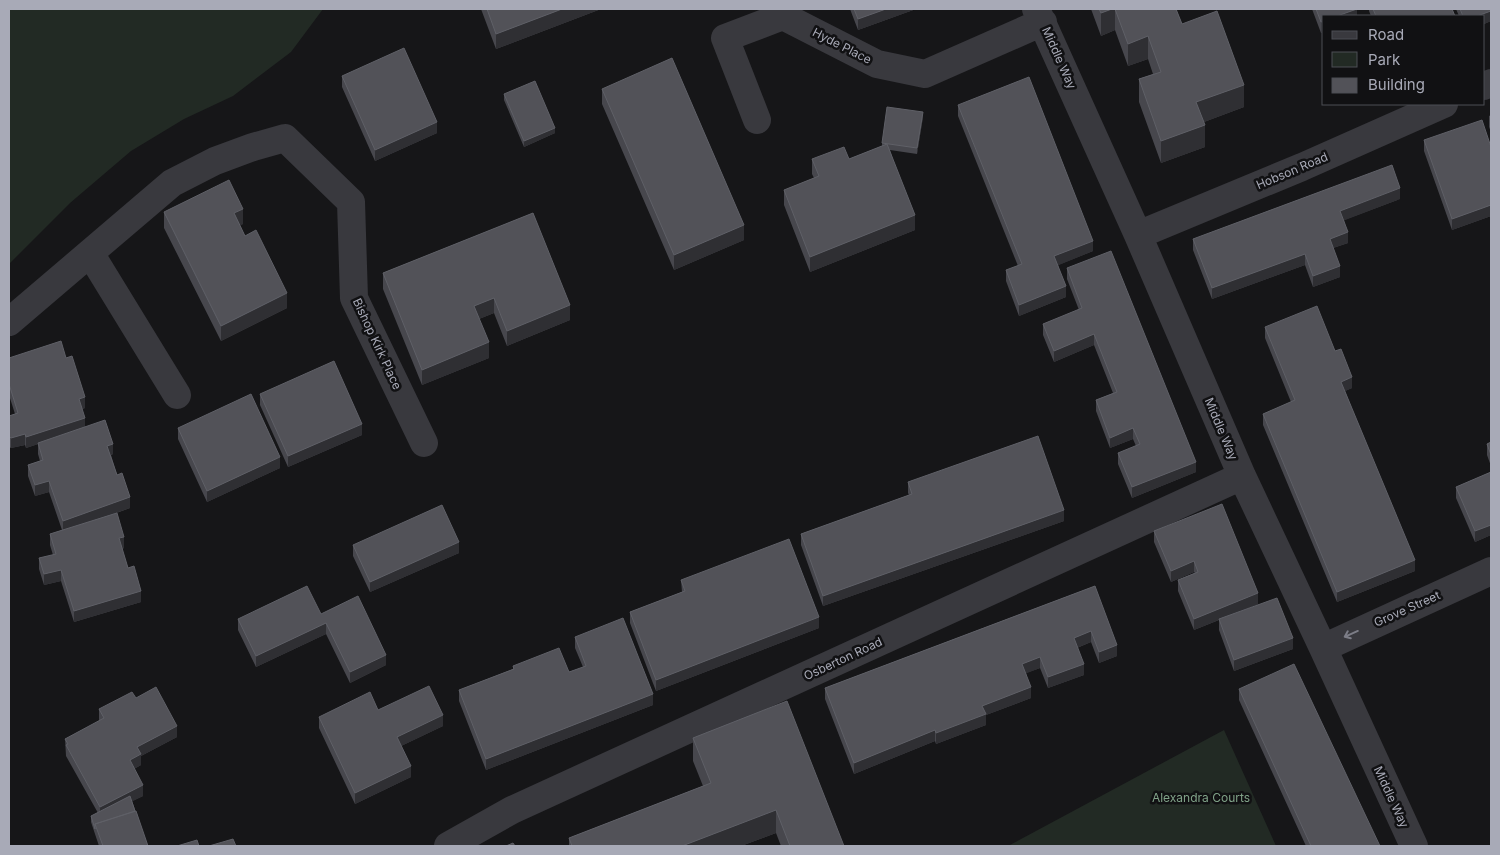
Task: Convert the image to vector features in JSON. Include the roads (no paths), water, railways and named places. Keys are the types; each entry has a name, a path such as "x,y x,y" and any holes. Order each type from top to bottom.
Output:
{"street":[{"name":"Hyde Place","path":"757,120 725,38 783,16 877,64 925,74 1039,16"},
{"name":"Middle Way","path":"1039,16 1138,236 1242,476 1414,846"},
{"name":"Hobson Road","path":"1138,236 1302,167 1442,105"},
{"name":"Bishop Kirk Place","path":"9,322 172,183 215,161 285,138 351,202 354,298 424,443"},
{"path":"90,253 177,395"},
{"name":"Osberton Road","path":"448,846 512,810 1242,476"},
{"name":"Grove Street","path":"1323,648 1491,571"}],"park label":[{"name":"Alexandra Courts","path":"1201,798"}]}
